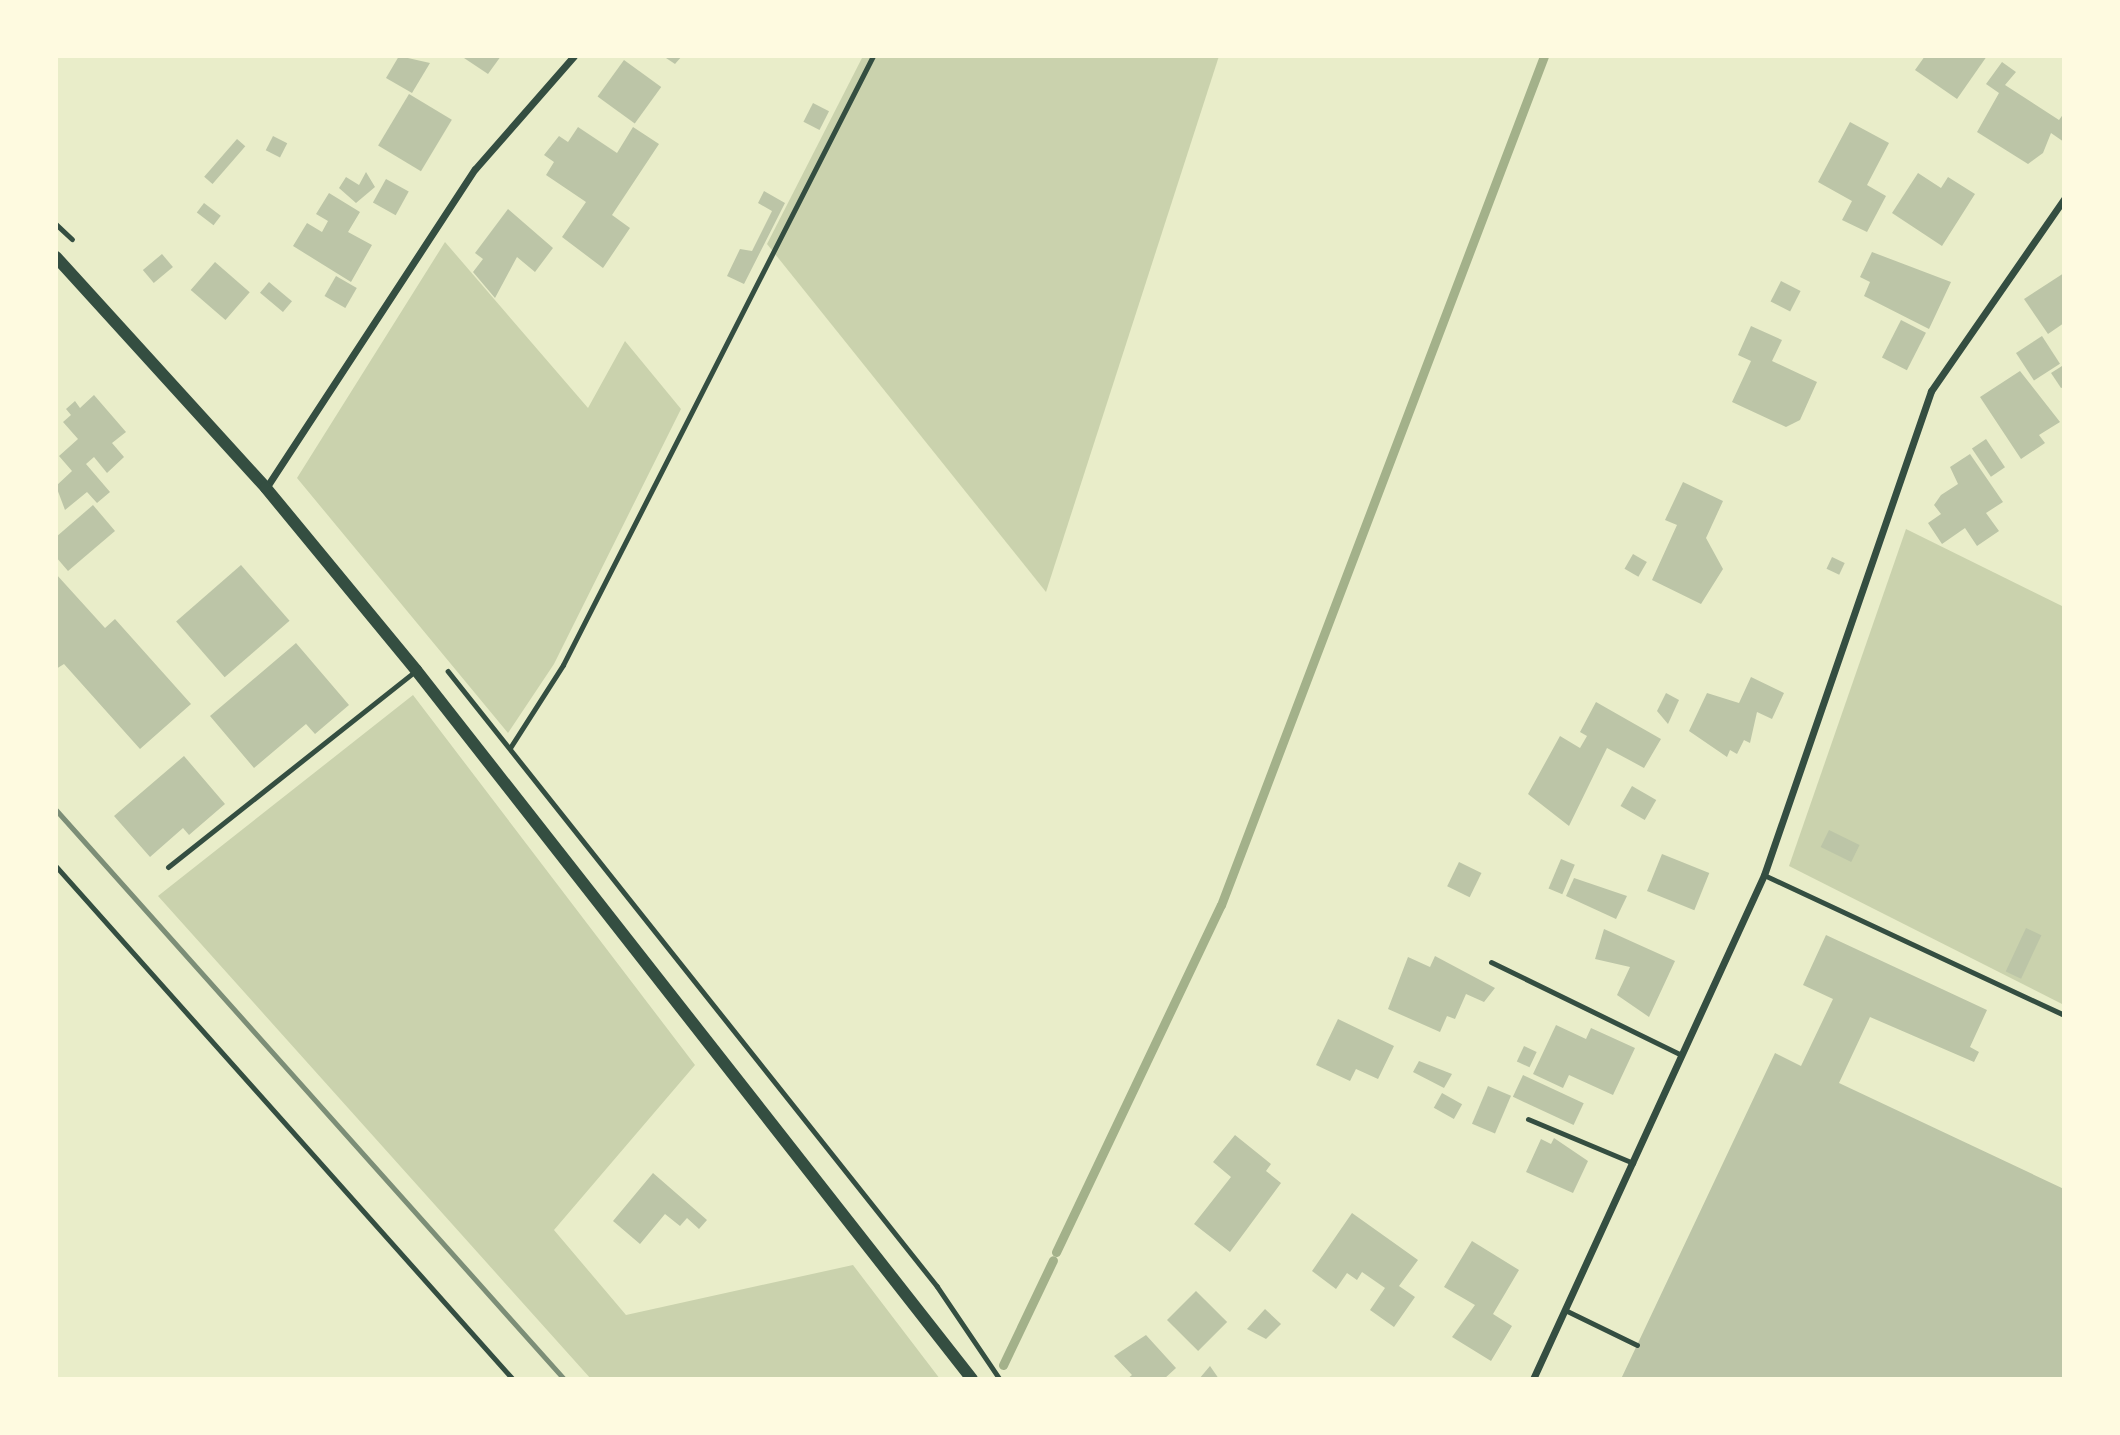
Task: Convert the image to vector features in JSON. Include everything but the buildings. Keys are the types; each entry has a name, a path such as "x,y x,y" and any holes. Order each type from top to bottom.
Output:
{"street":[{"path":"266,488 282,472 475,169 574,56"},
{"path":"1533,1379 1764,876 1931,391 2064,199"},
{"path":"56,257 266,488 416,670 972,1379"}],"lane":[{"path":"168,867 416,670"},
{"path":"1764,876 2064,1015"},
{"path":"1491,962 1682,1055"},
{"path":"1528,1119 1633,1163"},
{"path":"1564,1310 1637,1345"}],"path":[{"path":"490,764 511,747 563,665 873,56"},
{"path":"56,866 513,1379"}],"green space":[{"path":"863,56 1219,56 1046,592 767,244"},
{"path":"445,242 588,408 625,341 681,409 554,664 508,733 297,478"},
{"path":"1906,529 2064,607 2064,1005 1789,866"},
{"path":"413,695 695,1065 554,1230 626,1315 853,1265 940,1379 591,1379 158,896"}],"waterway":[{"path":"1056,1252 1221,905 1544,56"},
{"path":"1003,1365 1053,1260"}],"railway":[{"path":"56,810 564,1379"}]}
